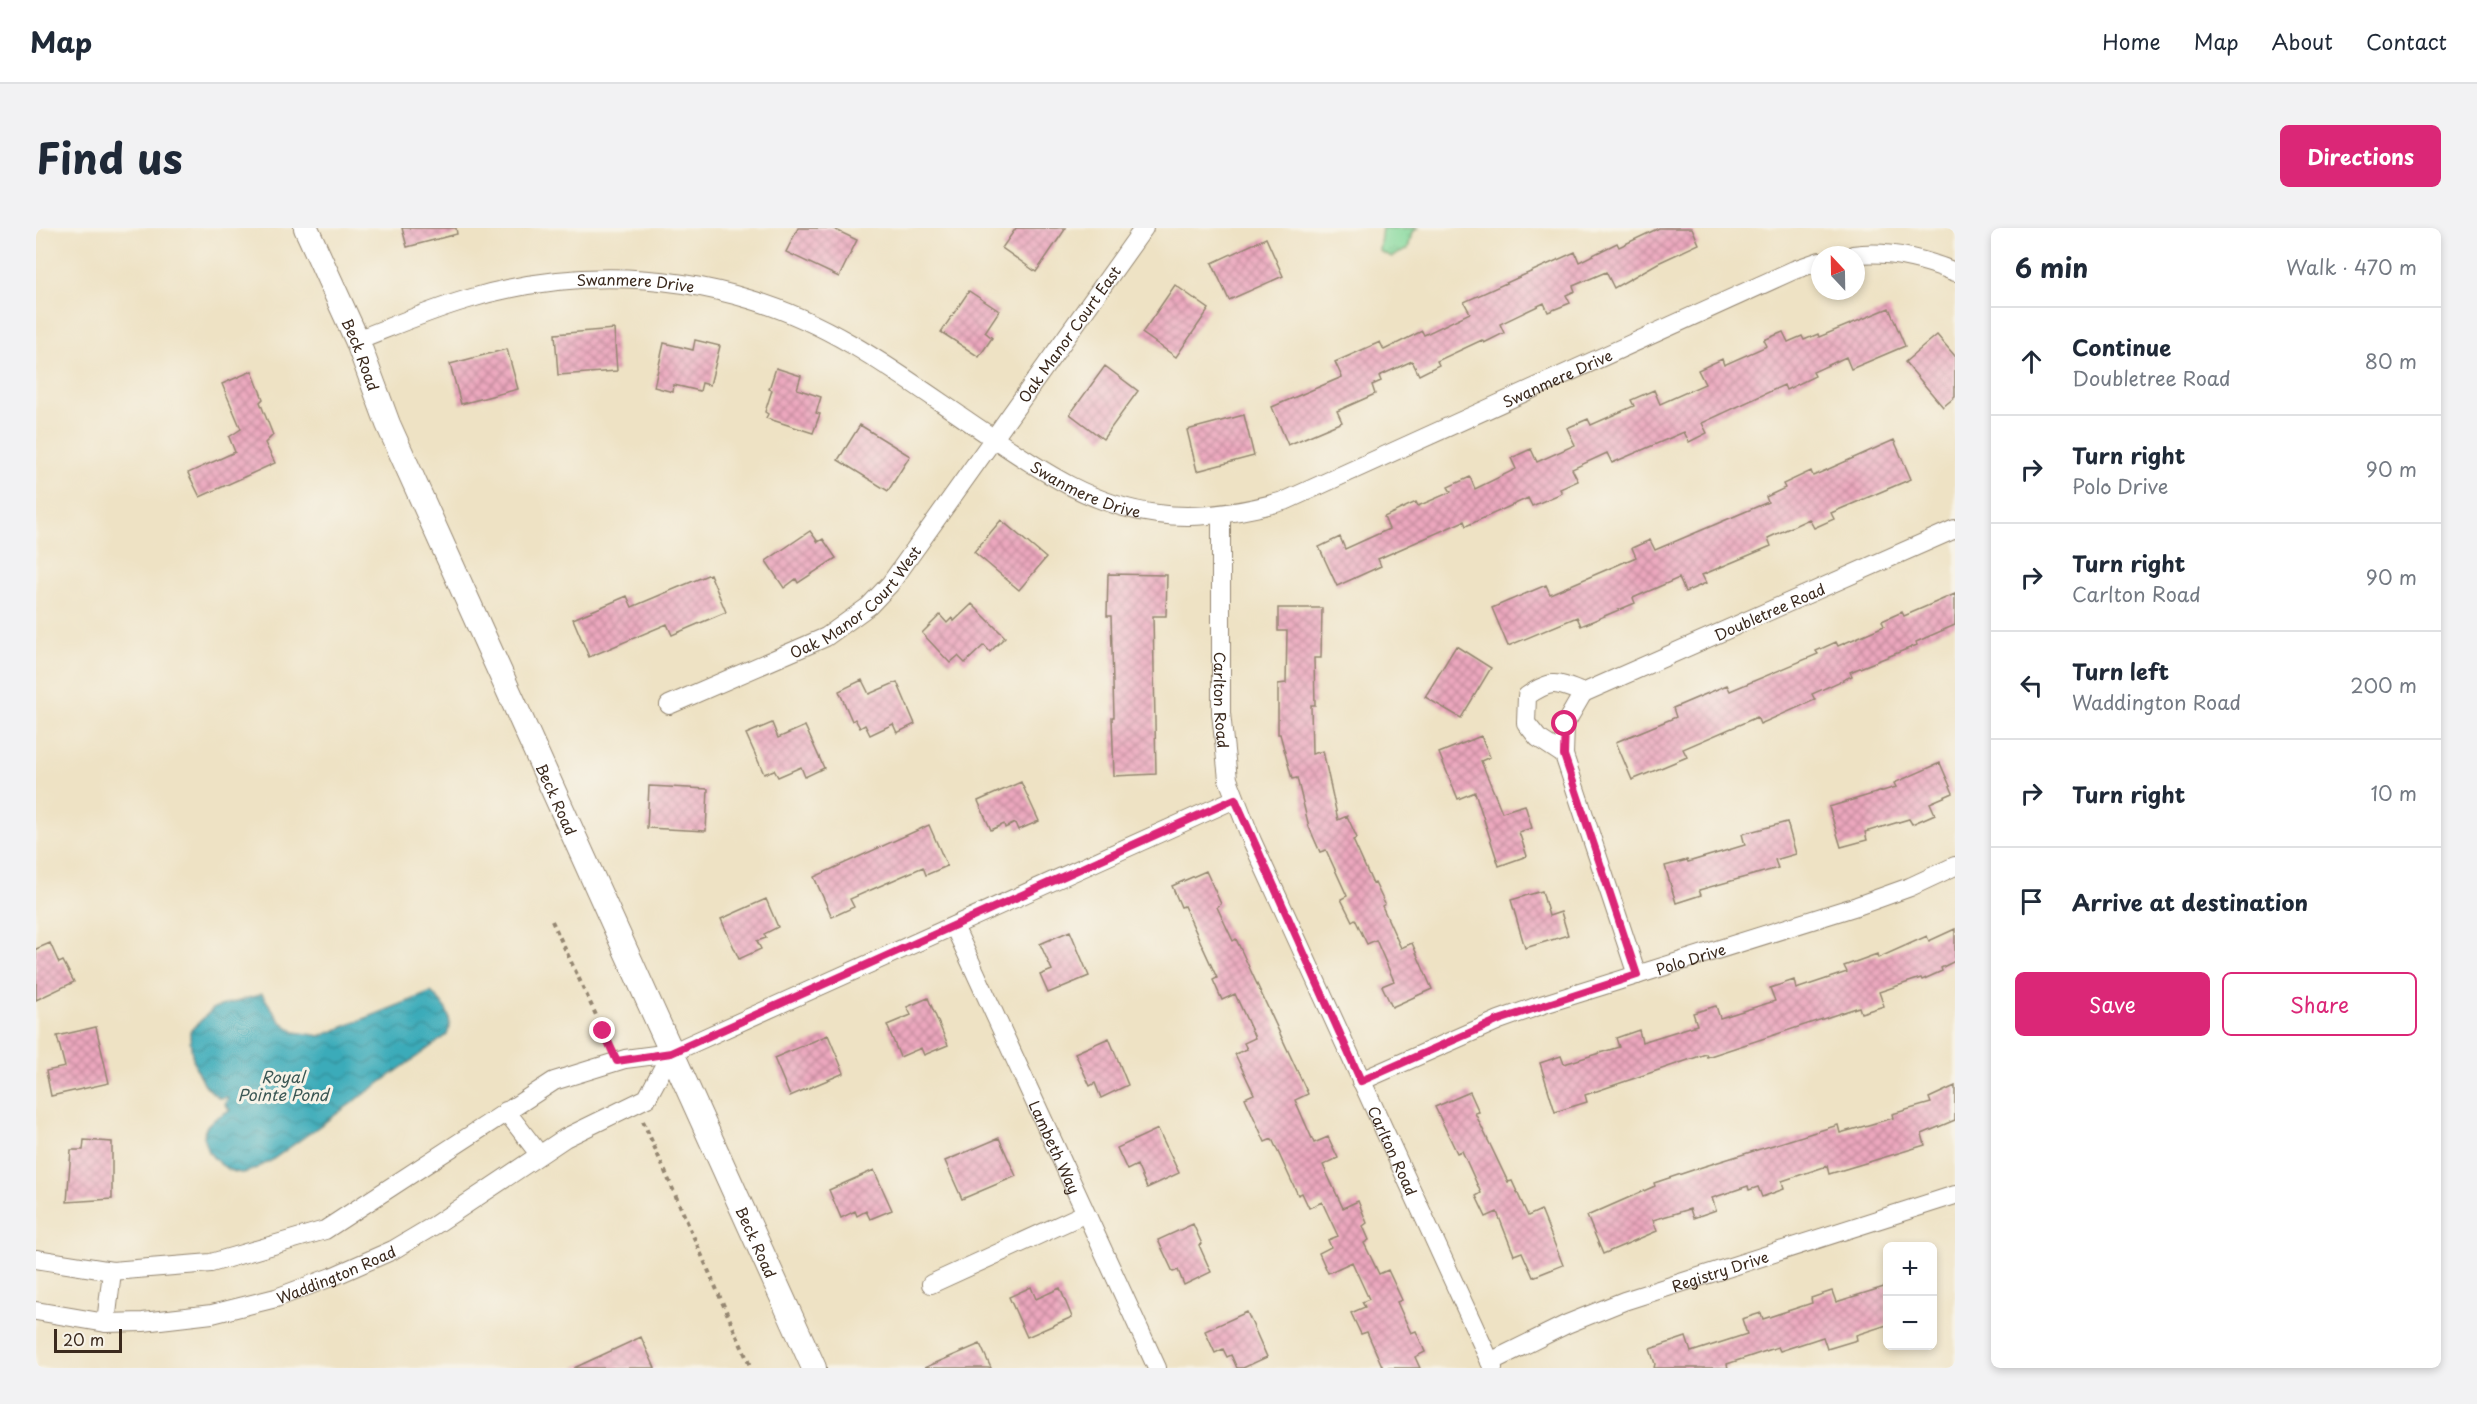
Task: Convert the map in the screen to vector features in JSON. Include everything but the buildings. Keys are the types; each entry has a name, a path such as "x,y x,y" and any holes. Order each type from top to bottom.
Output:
{"main road":[{"name":"Beck Road","path":"306,228 357,340 388,424 814,1368"}],"street":[{"name":"Oak Manor Court East","path":"992,438 1144,228"},
{"path":"1865,255 1894,255 1937,264 1955,272"},
{"name":"Swanmere Drive","path":"357,340 433,310 514,288 560,281 603,278 680,283 754,300 828,330 857,346 1056,480 1106,502 1158,514 1221,514 1254,509 1287,500 1811,264"},
{"name":"Oak Manor Court West","path":"669,705 826,637 869,606 890,584 992,438"},
{"name":"Carlton Road","path":"1221,514 1221,713 1228,779 1361,1081 1492,1365"},
{"name":"Doubletree Road","path":"1583,693 1955,529"},
{"path":"1564,755 1538,738 1526,723 1527,696 1545,684 1562,684 1583,693 1565,724 1564,755 1637,975"},
{"path":"36,1259 112,1271 211,1263 326,1230 554,1081 617,1061 671,1053 1235,799"},
{"name":"Polo Drive","path":"1361,1081 1499,1020 1857,906 1910,887 1955,866"},
{"name":"Lambeth Way","path":"954,926 1084,1214 1157,1368"},
{"name":"Waddington Road","path":"36,1311 106,1323 143,1322 212,1314 276,1298 334,1276 393,1250 435,1225 565,1138 647,1098 671,1053"},
{"path":"506,1111 539,1154"},
{"name":"Registry Drive","path":"1492,1365 1567,1324 1624,1301 1955,1196"},
{"path":"931,1284 1084,1214"},
{"path":"106,1323 112,1271"}],"path":[{"path":"552,921 617,1061"},
{"path":"636,1104 751,1368"}],"green space":[{"path":"1382,228 1418,228 1412,232 1408,249 1392,257 1379,251"}],"water":[{"name":"Royal Pointe Pond","path":"431,992 447,1011 450,1022 447,1035 269,1162 242,1173 227,1168 213,1157 208,1150 204,1134 209,1124 230,1110 225,1104 228,1097 220,1098 200,1078 193,1060 190,1031 214,1008 262,994 280,1021 295,1032 321,1036"}],"route":[{"path":"603,1031 617,1061 671,1053 1235,799 1361,1081 1499,1020 1637,975 1564,755 1565,724"}]}
